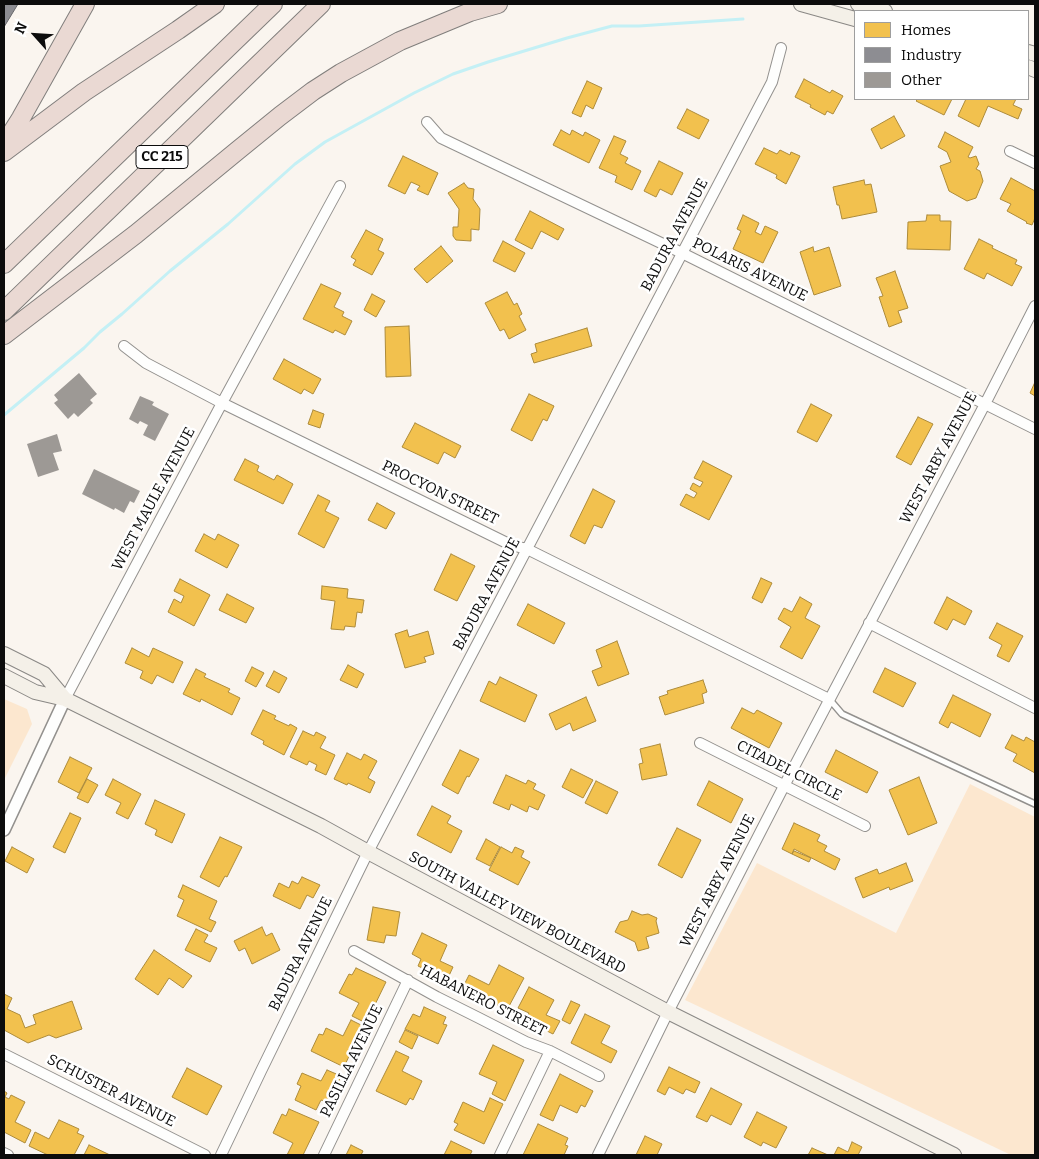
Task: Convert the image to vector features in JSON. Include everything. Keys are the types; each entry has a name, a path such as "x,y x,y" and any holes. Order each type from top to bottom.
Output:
{"highway":[{"path":"20,118 72,4"},
{"path":"4,145 85,4"},
{"path":"4,152 84,92 215,4"},
{"name":"CC 215","path":"4,264 272,4"},
{"name":"CC 215","path":"4,311 321,4"},
{"path":"4,335 136,234 313,91 341,73 400,41 470,12 498,4"}],"main road":[{"path":"801,4 854,19"},
{"path":"858,4 881,10"},
{"name":"SOUTH VALLEY VIEW BOULEVARD","path":"4,654 44,674 65,699"},
{"name":"SOUTH VALLEY VIEW BOULEVARD","path":"4,676 35,692 65,699 321,826 668,1012 954,1155"}],"street":[{"name":"BADURA AVENUE","path":"221,1155 368,852 772,82 781,48"},
{"name":"POLARIS AVENUE","path":"427,122 441,138 682,253 1035,429"},
{"path":"1010,151 1035,163"},
{"name":"WEST MAULE AVENUE","path":"4,830 65,699 340,186"},
{"name":"WEST ARBY AVENUE","path":"598,1155 668,1012 784,786 1035,306"},
{"name":"PROCYON STREET","path":"124,346 146,363 222,403 512,545 528,549 829,699"},
{"path":"869,623 1035,708"},
{"name":"CITADEL CIRCLE","path":"700,743 865,826"},
{"name":"HABANERO STREET","path":"354,951 437,997 599,1076"},
{"name":"PASILLA AVENUE","path":"324,1155 408,980"},
{"path":"500,1155 550,1052"},
{"name":"SCHUSTER AVENUE","path":"4,1054 205,1155"},
{"path":"4,1153 8,1155"}],"lane":[{"path":"829,699 842,714 1035,804"}],"sand":[{"path":"4,699 27,709 32,724 4,780"},
{"path":"970,784 1035,817 1035,1155 1011,1155 685,1000 757,863 896,933"}],"building: Homes":[{"path":"804,79 830,93 832,90 843,96 833,114 827,111 825,115 795,97"},
{"path":"587,81 602,88 593,109 586,105 581,117 572,113"},
{"path":"917,100 952,100 944,115"},
{"path":"966,100 1016,100 1013,105 1022,109 1018,119 988,106 979,127 958,116"},
{"path":"687,109 709,120 699,139 677,128"},
{"path":"894,116 905,136 881,149 871,129"},
{"path":"561,130 570,135 572,130 583,136 585,132 600,140 589,163 553,145"},
{"path":"945,132 973,147 968,157 976,156 979,164 976,169 980,171 983,181 976,198 967,201 949,191 940,166 951,162 947,152 938,147"},
{"path":"614,136 626,141 620,154 628,158 625,163 641,171 632,190 615,182 617,176 599,168"},
{"path":"764,148 777,154 780,150 790,155 791,152 800,156 786,184 776,178 777,175 755,164"},
{"path":"403,156 438,173 428,195 417,190 420,186 411,182 405,194 388,186"},
{"path":"659,161 683,173 672,195 660,189 656,197 644,191"},
{"path":"1011,178 1035,191 1035,218 1032,225 1007,211 1011,204 1000,199"},
{"path":"864,180 865,185 871,184 877,212 842,219 833,187"},
{"path":"464,183 468,188 474,189 473,199 480,209 479,230 471,229 471,241 456,240 453,236 453,227 458,227 459,209 448,193"},
{"path":"530,211 564,229 558,240 541,231 532,249 515,240"},
{"path":"743,215 759,223 755,232 761,235 765,226 778,232 763,263 733,249 741,231 737,229"},
{"path":"927,215 940,215 940,221 951,221 950,250 907,249 908,222 926,221"},
{"path":"366,230 383,239 378,250 384,253 372,275 353,265 356,260 351,257"},
{"path":"979,239 993,246 992,248 1017,260 1015,264 1022,267 1012,286 987,273 984,279 964,269"},
{"path":"503,241 525,253 515,272 493,261"},
{"path":"441,246 453,261 427,283 414,269"},
{"path":"813,247 814,252 829,247 841,286 814,295 800,252"},
{"path":"895,271 908,308 898,311 902,322 889,327 879,297 883,296 876,278"},
{"path":"321,284 341,293 334,307 344,312 342,316 352,321 345,335 335,330 333,333 303,319"},
{"path":"507,292 514,305 517,303 522,314 519,316 526,330 509,339 504,329 500,331 485,303"},
{"path":"372,294 385,301 376,317 364,310"},
{"path":"409,326 411,376 386,377 385,327"},
{"path":"587,328 592,346 534,363 531,354 537,352 535,344"},
{"path":"284,359 321,379 313,394 304,389 301,394 273,379"},
{"path":"1035,382 1035,396 1030,393"},
{"path":"529,394 554,406 547,421 543,419 532,441 511,430"},
{"path":"811,404 832,415 817,442 797,432"},
{"path":"313,410 324,414 320,428 308,424"},
{"path":"918,417 933,424 911,465 896,457"},
{"path":"415,423 461,446 455,458 444,452 438,464 402,447"},
{"path":"245,459 259,466 257,471 274,480 277,475 293,484 283,504 234,480"},
{"path":"703,461 732,476 709,520 680,505 686,494 694,498 697,493 690,489 693,483 700,487 703,482 694,478"},
{"path":"593,489 615,501 602,528 594,525 585,544 570,536"},
{"path":"318,495 330,501 325,511 339,518 324,548 298,534"},
{"path":"377,503 395,513 386,529 368,520"},
{"path":"204,534 215,540 218,534 239,545 227,568 195,551"},
{"path":"451,554 475,566 457,601 434,590"},
{"path":"761,578 772,583 762,603 752,598"},
{"path":"180,579 210,595 194,626 168,612 174,599 181,603 184,596 174,591"},
{"path":"322,586 348,589 347,598 364,600 362,613 357,612 355,627 345,626 344,630 331,629 335,601 321,599"},
{"path":"227,594 254,608 246,623 219,610"},
{"path":"800,597 812,604 805,618 820,626 802,659 780,647 791,627 778,619 784,608 792,612"},
{"path":"947,597 972,611 965,625 953,619 947,630 934,623"},
{"path":"528,604 565,623 554,644 517,625"},
{"path":"997,623 1023,636 1009,662 997,656 1002,645 989,638"},
{"path":"407,630 409,637 428,631 434,654 424,657 426,662 405,668 395,634"},
{"path":"617,641 629,674 598,686 592,671 602,667 596,650"},
{"path":"132,648 149,657 153,648 183,662 173,683 157,675 152,684 140,678 143,671 125,663"},
{"path":"348,665 364,674 357,688 340,680"},
{"path":"252,667 264,673 256,687 245,681"},
{"path":"885,668 916,683 903,707 873,692"},
{"path":"196,669 206,674 204,677 230,689 228,692 240,698 232,715 201,699 200,702 183,694"},
{"path":"274,671 287,678 279,693 266,686"},
{"path":"500,677 537,695 525,722 480,701 489,681 496,685"},
{"path":"703,680 707,692 702,694 704,703 665,715 659,697 668,694 667,691"},
{"path":"953,695 991,714 980,737 951,722 948,728 939,723"},
{"path":"586,697 596,721 573,731 570,723 556,730 549,714"},
{"path":"742,708 754,714 757,710 782,723 769,748 731,728"},
{"path":"263,710 276,716 274,719 297,728 284,755 263,744 264,741 251,734"},
{"path":"303,731 314,736 316,732 326,737 320,748 335,755 326,775 315,770 317,765 309,761 307,765 290,757"},
{"path":"1012,735 1024,741 1026,737 1035,742 1035,773 1013,761 1017,754 1005,748"},
{"path":"660,744 667,775 642,780 639,764 643,763 640,749"},
{"path":"460,750 479,759 469,777 467,776 458,794 442,785"},
{"path":"836,750 878,772 867,793 825,772"},
{"path":"347,753 361,760 364,754 377,761 368,778 375,782 370,793 334,779"},
{"path":"70,757 92,768 79,793 58,782"},
{"path":"571,769 593,780 583,798 562,787"},
{"path":"506,775 526,784 528,780 536,784 533,789 545,795 538,810 529,806 527,812 511,804 509,810 493,803"},
{"path":"919,777 937,823 908,835 889,790"},
{"path":"87,779 98,785 88,803 77,798"},
{"path":"113,779 141,794 128,819 116,813 121,803 105,795"},
{"path":"596,781 618,792 607,814 585,803"},
{"path":"709,781 743,799 731,823 697,805"},
{"path":"155,800 185,814 172,843 155,835 157,830 145,824"},
{"path":"432,806 451,816 447,823 462,831 451,853 417,835"},
{"path":"70,813 81,818 65,853 53,847"},
{"path":"794,823 820,835 817,841 827,846 824,851 840,859 835,870 794,849 792,854 782,849"},
{"path":"677,828 701,840 682,878 658,865"},
{"path":"220,837 242,847 227,877 225,876 219,887 200,877"},
{"path":"486,839 500,847 490,866 476,859"},
{"path":"12,847 34,859 27,873 5,861"},
{"path":"501,847 512,853 515,847 524,851 521,857 530,862 518,885 489,870"},
{"path":"794,851 811,858 809,862 792,854"},
{"path":"906,863 913,881 890,890 889,887 863,898 855,878 877,869 879,874"},
{"path":"302,877 320,885 313,898 307,895 300,909 273,896 279,883 289,888 292,881 298,884"},
{"path":"183,885 217,901 209,919 216,922 211,932 177,916 184,900 178,897"},
{"path":"373,907 400,912 396,936 386,935 384,943 367,940"},
{"path":"632,911 657,918 659,933 646,937 649,948 638,951 635,942 615,932 620,922 628,920"},
{"path":"262,927 266,936 272,933 280,950 252,964 245,948 239,951 234,941"},
{"path":"196,929 208,935 204,942 217,948 210,962 185,950"},
{"path":"422,933 447,945 440,961 453,967 447,980 418,966 421,959 412,954"},
{"path":"154,950 192,976 183,988 169,978 158,995 135,979"},
{"path":"499,965 524,978 507,1010 463,987 469,975 489,985"},
{"path":"356,968 386,982 366,1023 352,1016 359,1003 339,993 349,974 352,975"},
{"path":"529,987 554,1000 546,1015 560,1021 553,1034 525,1020 529,1013 518,1008"},
{"path":"4,994 12,998 7,1009 20,1015 25,1028 36,1024 33,1015 72,1001 82,1029 56,1038 49,1035 28,1043 4,1030"},
{"path":"571,1001 580,1005 570,1024 562,1020"},
{"path":"424,1007 446,1017 443,1024 447,1025 438,1044 405,1029 413,1014 420,1017"},
{"path":"585,1014 610,1026 601,1043 617,1051 611,1063 571,1043"},
{"path":"351,1020 363,1026 344,1067 311,1051 319,1034 323,1035 326,1028 343,1036"},
{"path":"405,1030 418,1036 412,1049 399,1042"},
{"path":"493,1045 524,1060 505,1101 492,1094 497,1082 479,1074"},
{"path":"396,1051 409,1057 402,1071 422,1081 413,1100 410,1098 406,1105 376,1091"},
{"path":"669,1067 700,1082 695,1093 686,1089 683,1094 669,1087 665,1095 657,1091"},
{"path":"187,1068 222,1086 207,1115 172,1097"},
{"path":"327,1070 341,1076 329,1103 321,1100 316,1110 295,1100 301,1086 297,1084 302,1073 321,1081"},
{"path":"560,1074 593,1091 585,1107 581,1105 577,1113 560,1105 553,1121 540,1115"},
{"path":"711,1088 742,1104 731,1125 711,1115 707,1122 696,1117"},
{"path":"4,1091 7,1093 5,1097 9,1099 11,1095 25,1102 15,1122 31,1130 25,1143 4,1132"},
{"path":"490,1098 503,1104 484,1144 454,1130 458,1124 454,1122 463,1102 484,1112"},
{"path":"289,1109 319,1122 303,1155 287,1155 293,1143 273,1133 282,1114 286,1116"},
{"path":"757,1112 787,1127 776,1148 763,1142 761,1146 744,1137"},
{"path":"59,1120 79,1129 77,1133 84,1136 74,1155 48,1155 29,1146 35,1132 49,1139"},
{"path":"538,1124 568,1138 565,1145 568,1146 564,1155 523,1155"},
{"path":"645,1136 662,1144 657,1155 636,1155"},
{"path":"451,1141 472,1151 470,1155 444,1155"},
{"path":"852,1142 862,1147 858,1155 834,1155 838,1147 848,1152"},
{"path":"89,1145 110,1155 84,1155"},
{"path":"351,1145 363,1151 361,1155 346,1155"},
{"path":"812,1148 828,1155 808,1155"}],"building: Industry":[{"path":"4,4 18,4 4,27"}],"building: Other":[{"path":"79,373 97,394 90,400 93,403 78,417 74,413 68,419 54,403 58,400 54,395"},
{"path":"140,396 154,402 152,405 169,414 155,441 143,435 148,425 140,421 138,424 129,419"},
{"path":"57,434 62,451 53,453 59,470 38,477 27,444"},
{"path":"94,469 140,491 134,503 130,501 124,513 82,494"}],"waterway":[{"path":"4,415 84,348 170,271 228,224 295,164 325,142 414,93 453,74 488,62 612,26 743,19"}]}
